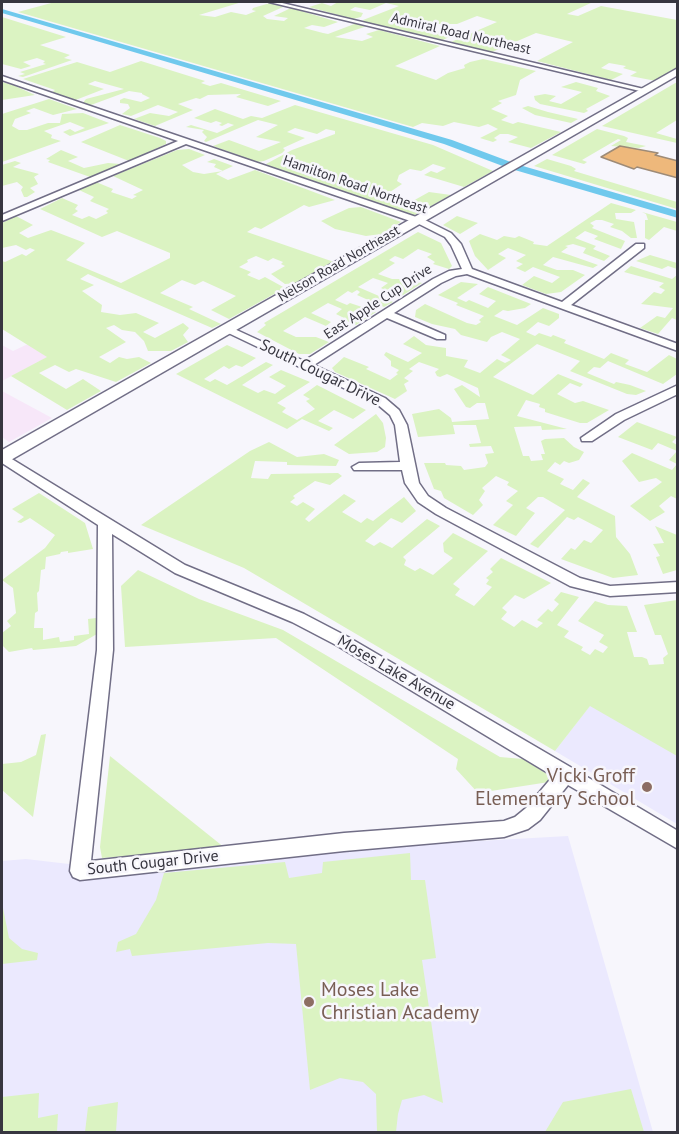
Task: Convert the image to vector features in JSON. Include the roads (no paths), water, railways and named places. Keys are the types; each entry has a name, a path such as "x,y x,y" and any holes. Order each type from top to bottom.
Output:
{"street":[{"name":"Admiral Road Northeast","path":"272,2 644,90"},
{"name":"Nelson Road Northeast","path":"2,457 678,71"},
{"name":"Hamilton Road Northeast","path":"2,78 416,220 448,235 456,244 468,272"},
{"path":"2,218 184,141"},
{"path":"562,307 640,246"},
{"path":"468,272 678,348"},
{"name":"East Apple Cup Drive","path":"306,365 437,280 453,273 468,272"},
{"path":"387,314 441,337"},
{"name":"South Cougar Drive","path":"226,329 381,401 394,413 401,425 412,483 423,499 441,511 575,582 610,591 678,587"},
{"path":"587,438 620,417 678,389"},
{"path":"2,457 105,523"},
{"path":"359,467 407,466"},
{"name":"South Cougar Drive","path":"105,523 105,650 80,871 344,842 504,829 521,823 533,813 566,773"},
{"name":"Moses Lake Avenue","path":"105,523 180,569 298,618 342,641 678,841"}],"waterway":[{"path":"2,11 448,142 512,166 678,215"}],"place":[{"name":"Vicki Groff Elementary School","path":"647,787"},
{"name":"Moses Lake Christian Academy","path":"309,1002"}]}
